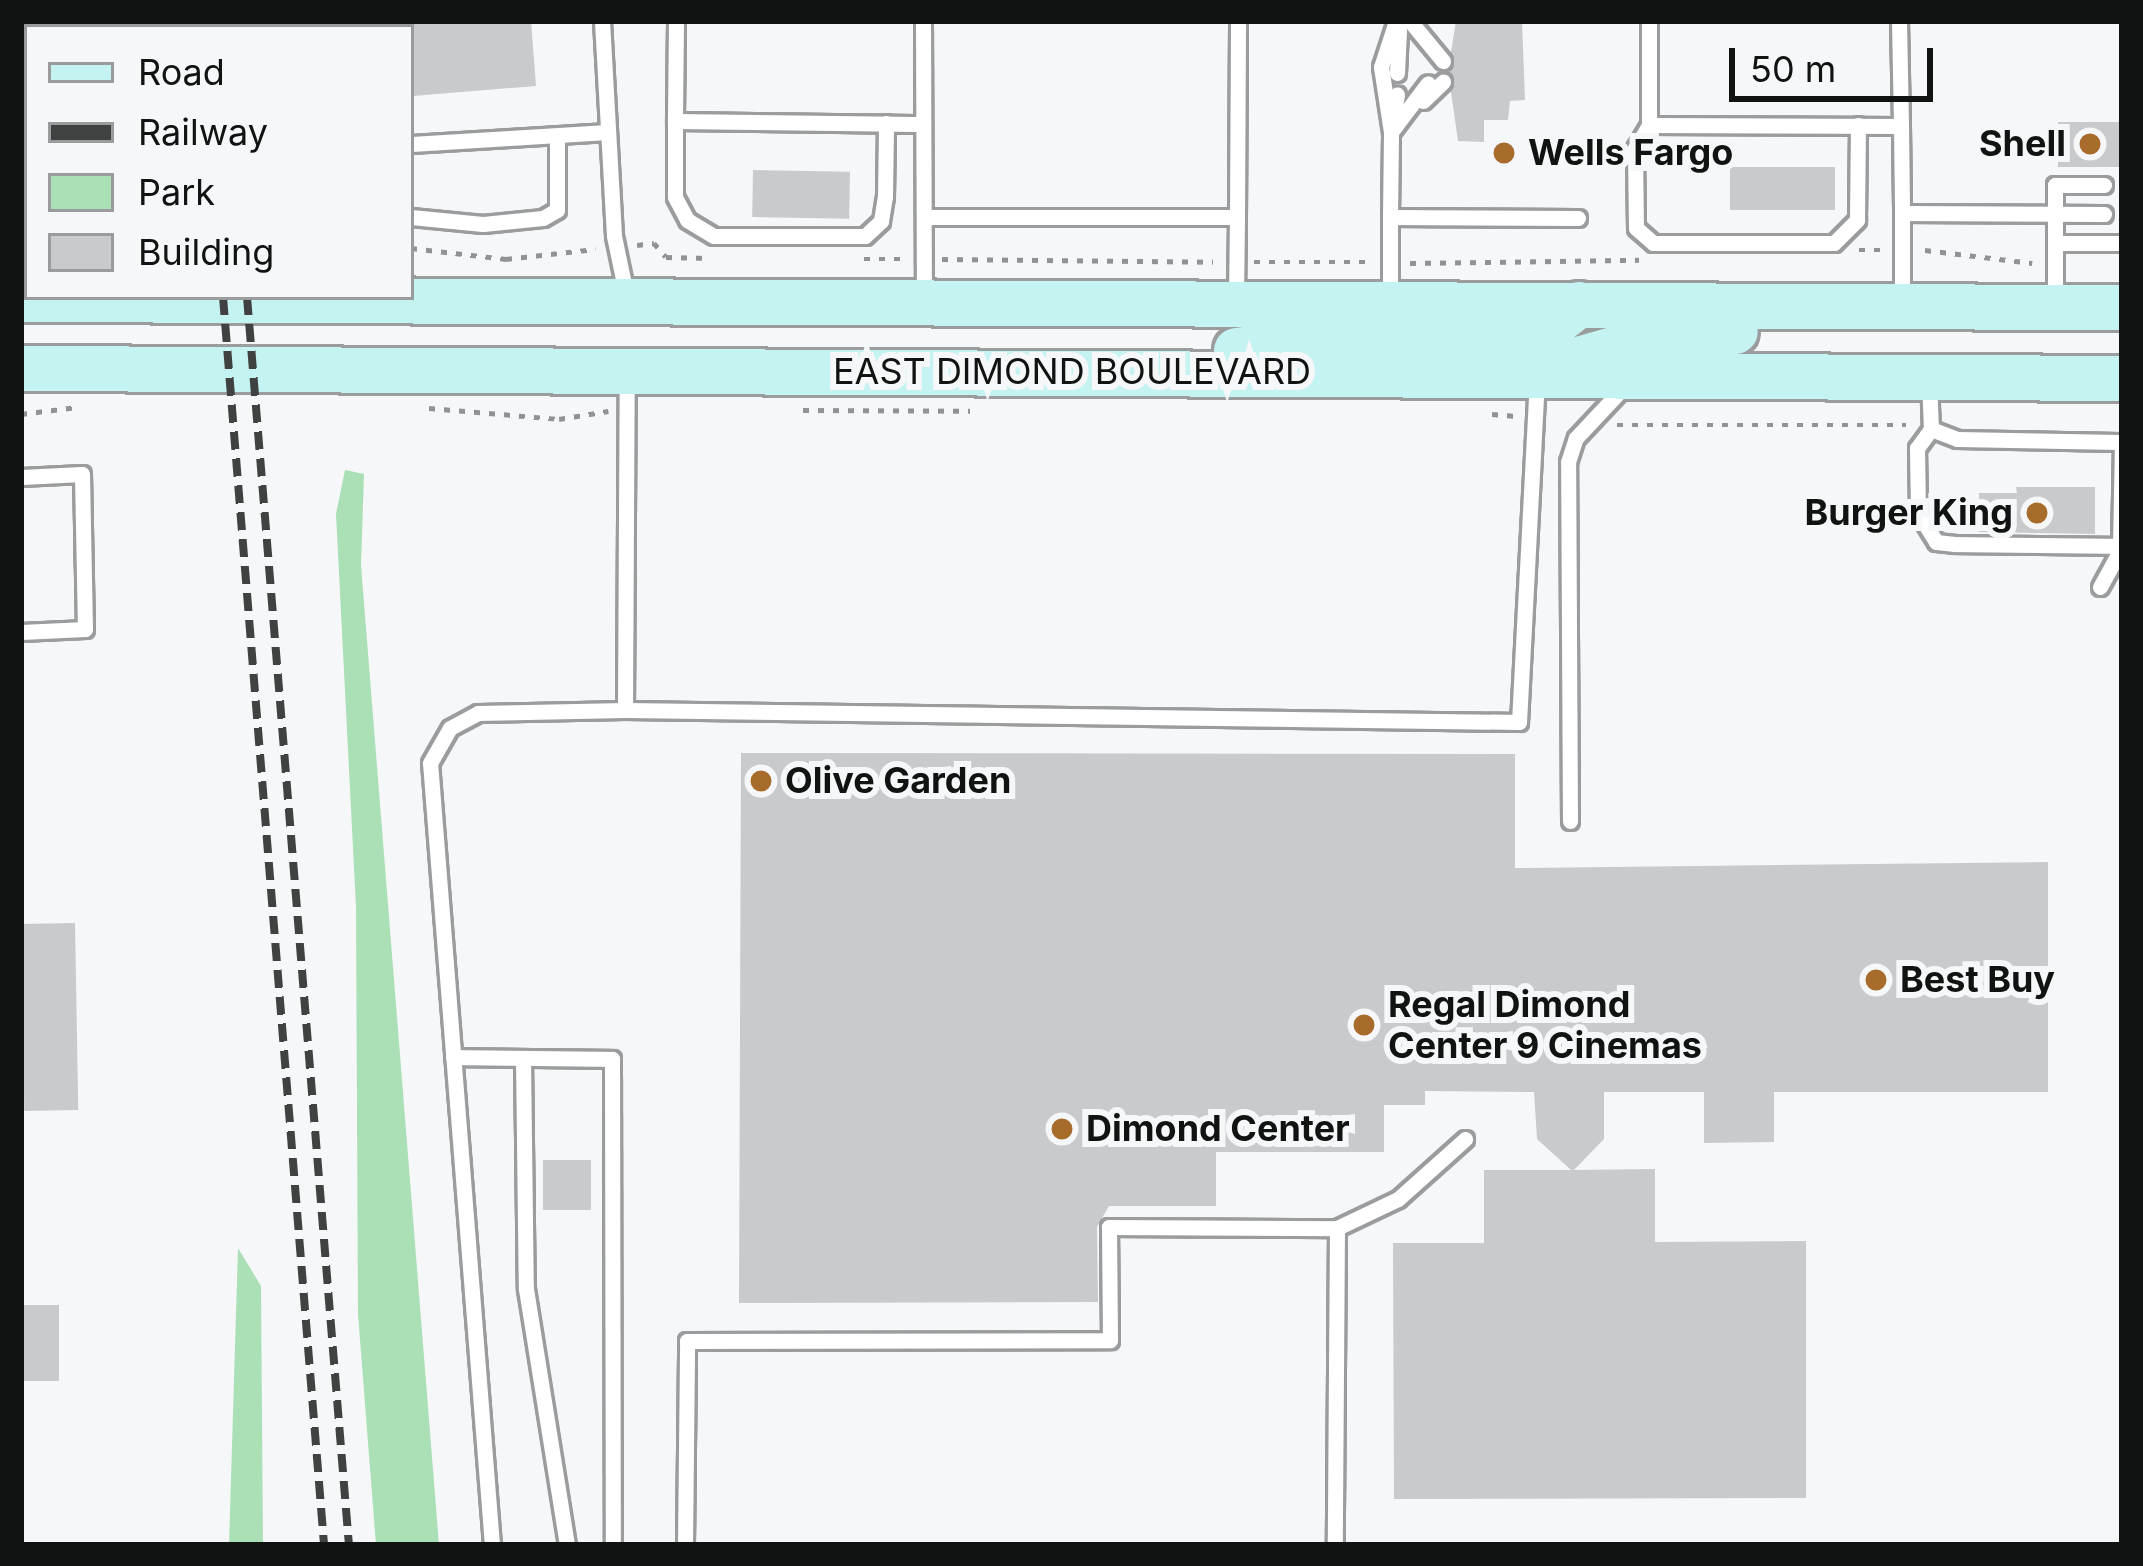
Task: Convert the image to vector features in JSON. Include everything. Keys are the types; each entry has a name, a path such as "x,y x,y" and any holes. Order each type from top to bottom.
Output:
{"main road":[{"name":"EAST DIMOND BOULEVARD","path":"414,300 628,300 924,280 1390,283 1579,304 1921,306 2055,285 2122,308"},
{"path":"627,370 628,300"},
{"path":"1146,373 1312,340 1534,339 1579,304"},
{"path":"1538,375 1652,338 1921,306"},
{"name":"EAST DIMOND BOULEVARD","path":"21,368 2122,378"}],"lane":[{"path":"602,21 617,247 628,300"},
{"path":"676,21 675,197 687,220 714,236 865,236 881,221 886,197 886,123"},
{"path":"923,21 924,280"},
{"path":"1236,283 1238,21"},
{"path":"1403,21 1427,60 1403,21"},
{"path":"1390,132 1415,83 1403,21"},
{"path":"1390,283 1390,132 1381,67 1403,21"},
{"path":"1649,21 1649,124 1635,148 1636,228 1653,243 1834,243 1857,220 1858,125"},
{"path":"1899,21 1903,250 1921,306"},
{"path":"1390,132 1415,83"},
{"path":"675,122 923,124"},
{"path":"1649,124 1901,126"},
{"path":"414,144 608,132"},
{"path":"414,217 483,224 543,218 556,210 557,136"},
{"path":"2055,285 2055,185 2104,185"},
{"path":"1902,213 2104,214"},
{"path":"924,218 1237,217"},
{"path":"1390,218 1578,218"},
{"path":"2056,243 2122,243"},
{"path":"625,710 627,370"},
{"path":"492,1545 430,763 449,728 478,713 625,710 1519,722 1538,375"},
{"path":"1570,821 1568,462 1606,402 1641,375"},
{"path":"1929,377 1931,429 1918,448 1918,513 1936,542 2121,546"},
{"path":"1931,429 1957,439 2121,442 2121,546 2100,587"},
{"path":"21,476 82,474 85,629 21,632"},
{"path":"453,1057 612,1059 613,1545"},
{"path":"523,1058 526,1288 567,1545"},
{"path":"685,1545 687,1341 1110,1340 1109,1227 1337,1228 1398,1199 1465,1138"},
{"path":"1335,1545 1337,1228"}],"path":[{"path":"414,248 506,260 654,243 666,257 724,258"},
{"path":"1840,249 1903,250 2055,285"},
{"path":"855,260 924,280 1236,283 1390,283 1645,260"}],"green space":[{"path":"345,470 364,474 361,565 439,1545 376,1545 358,1314 356,907 336,514"},
{"path":"238,1248 261,1286 263,1545 229,1545"}],"building":[{"path":"531,21 536,86 414,96 411,24"},
{"path":"1456,21 1522,21 1525,100 1510,101 1508,120 1484,120 1484,142 1458,141 1448,71"},
{"name":"Shell","path":"2058,122 2122,122 2122,167 2058,167"},
{"path":"1730,167 1835,167 1835,210 1730,210"},
{"path":"753,170 850,172 849,219 752,217"},
{"name":"Burger King","path":"2016,487 2095,487 2095,534 1979,532 1979,493 2017,493"},
{"name":"Dimond Center","path":"741,753 1515,754 1515,868 2048,862 2048,1092 1774,1092 1774,1142 1704,1143 1704,1092 1604,1092 1604,1139 1574,1170 1655,1169 1655,1242 1806,1241 1806,1498 1394,1499 1393,1243 1484,1243 1484,1170 1571,1170 1537,1139 1534,1092 1425,1091 1425,1105 1384,1105 1384,1152 1216,1152 1216,1206 1109,1206 1097,1227 1098,1302 739,1303"},
{"path":"75,923 78,1110 24,1111 21,924"},
{"path":"543,1160 591,1160 591,1210 543,1210"},
{"path":"21,1305 59,1305 59,1381 21,1381"}],"railway":[{"path":"223,300 324,1545"},
{"path":"247,300 349,1545"}],"place":[{"name":"Shell","path":"2090,144"},
{"name":"Wells Fargo","path":"1504,153"},
{"name":"Burger King","path":"2037,513"},
{"name":"Olive Garden","path":"761,781"},
{"name":"Best Buy","path":"1876,980"},
{"name":"Regal Dimond Center 9 Cinemas","path":"1364,1025"},
{"name":"Dimond Center","path":"1062,1129"}]}
